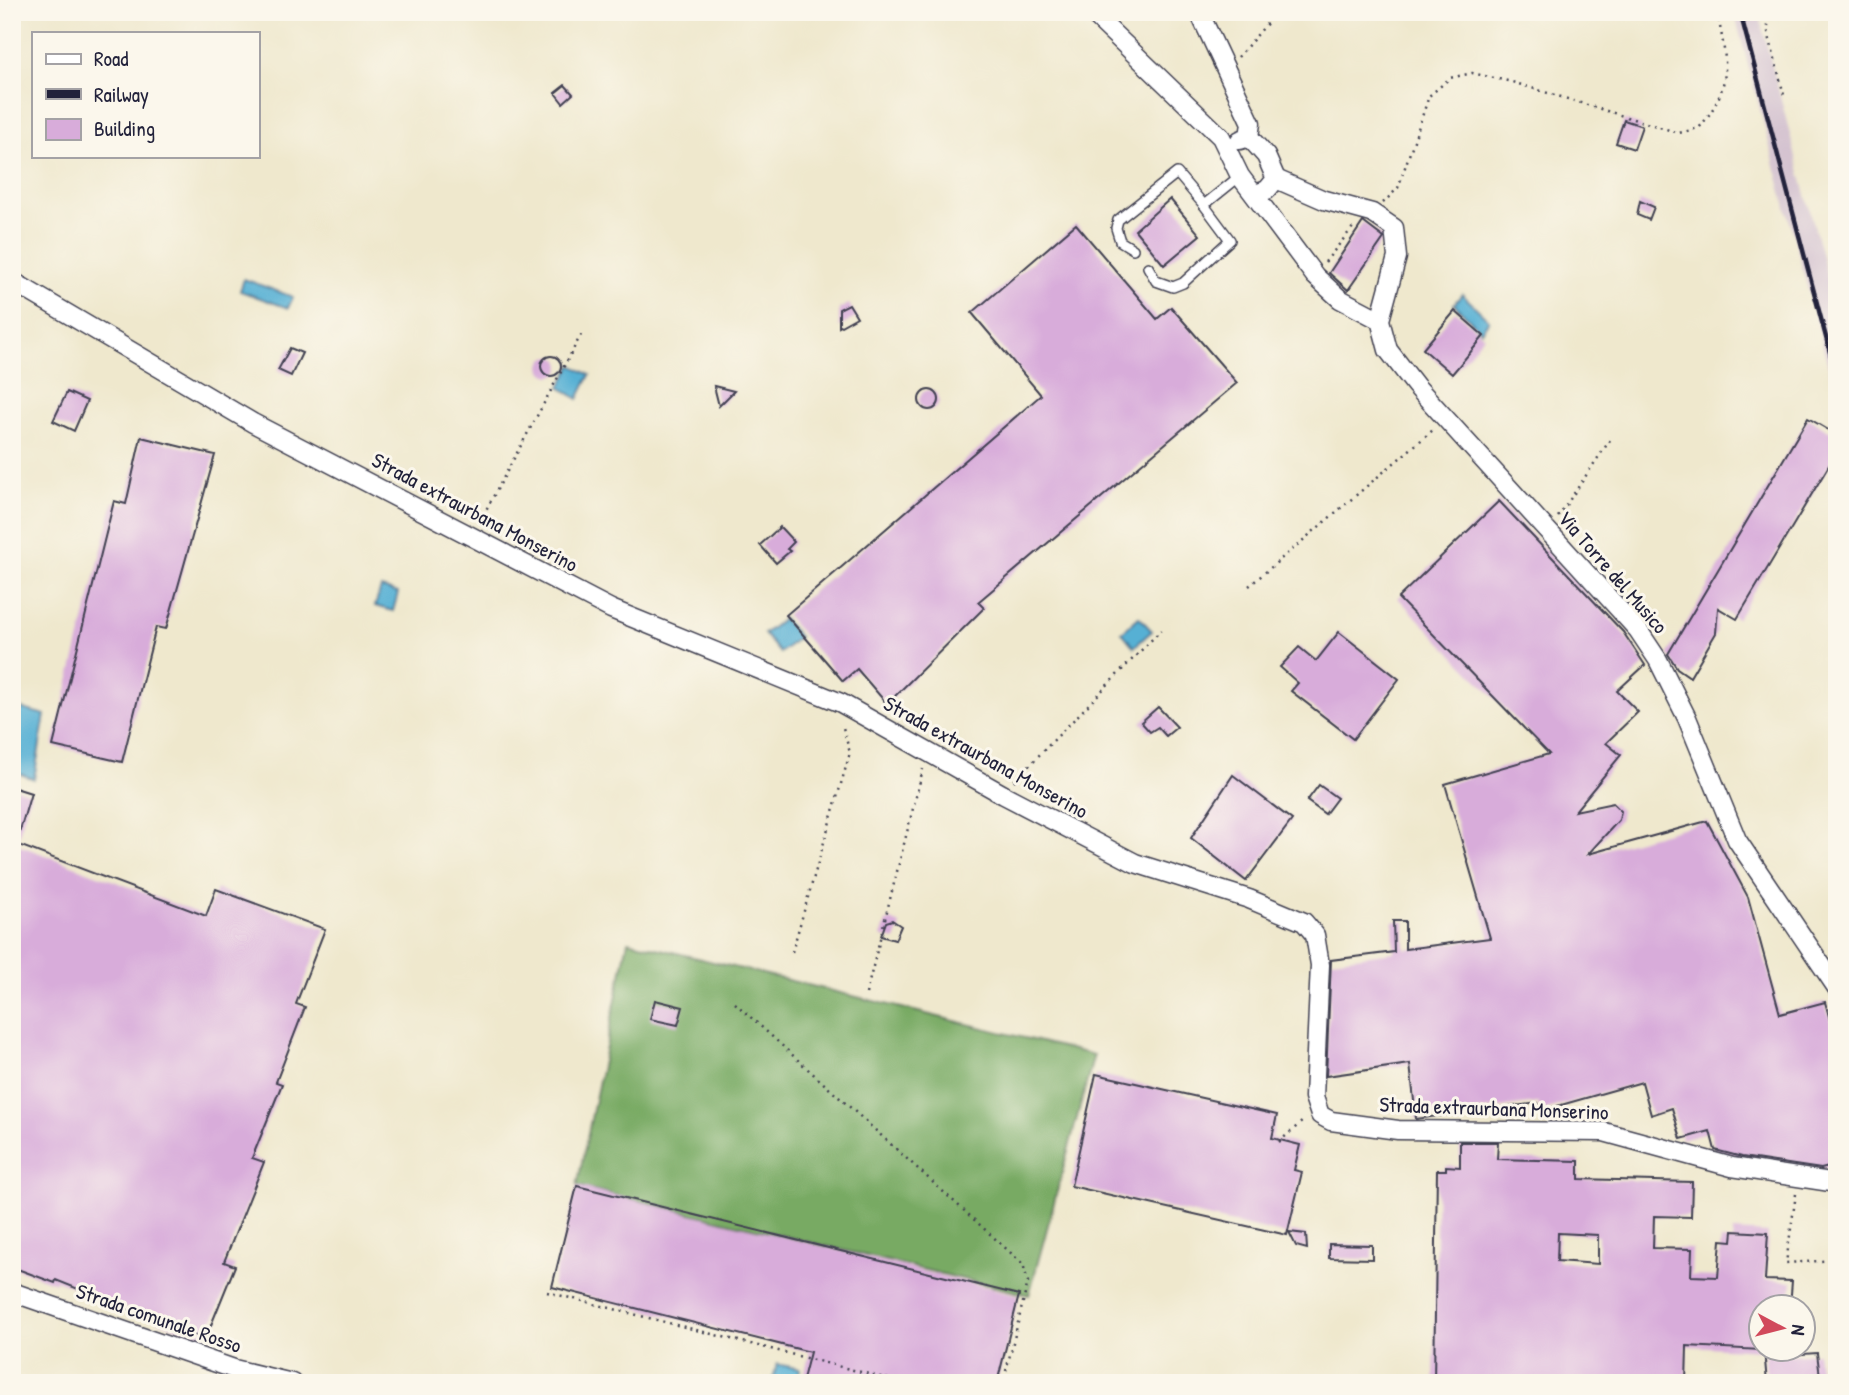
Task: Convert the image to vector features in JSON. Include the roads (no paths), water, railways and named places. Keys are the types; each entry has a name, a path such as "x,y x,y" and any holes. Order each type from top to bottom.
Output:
{"street":[{"path":"1091,12 1221,137 1240,176 1315,276 1340,299 1380,320 1397,257 1394,228 1372,213 1324,200 1276,179 1266,156 1249,136 1251,123 1199,12"},
{"path":"1230,152 1238,141 1249,136"},
{"path":"1255,194 1266,190 1276,179"},
{"name":"Strada extraurbana Monserino","path":"12,281 253,423 611,609 841,703 1004,795 1135,863 1249,899 1304,922 1315,935 1320,965 1314,1097 1320,1115 1331,1121 1398,1130 1604,1132 1732,1167 1837,1183"},
{"name":"Via Torre del Musico","path":"1380,320 1388,350 1446,419 1638,630 1658,660 1687,718 1737,840 1837,988"},
{"name":"Strada comunale Rosso","path":"12,1292 234,1369 292,1383"}],"lane":[{"path":"1133,249 1120,241 1117,234 1118,220 1177,173 1230,240 1183,283 1173,287 1156,281 1148,267"},
{"path":"1204,205 1240,176"}],"water":[{"path":"244,279 293,297 288,308 240,291"},
{"path":"1462,294 1489,320 1481,331 1454,304"},
{"path":"572,365 590,375 578,399 560,387"},
{"path":"381,588 398,593 393,611 375,606"},
{"path":"1139,617 1152,631 1134,647 1122,632"},
{"path":"783,619 799,637 780,653 764,634"},
{"path":"12,706 45,715 34,779 12,771"},
{"path":"777,1364 800,1369 797,1383 772,1383"}],"railway":[{"path":"1740,12 1837,379"}]}
